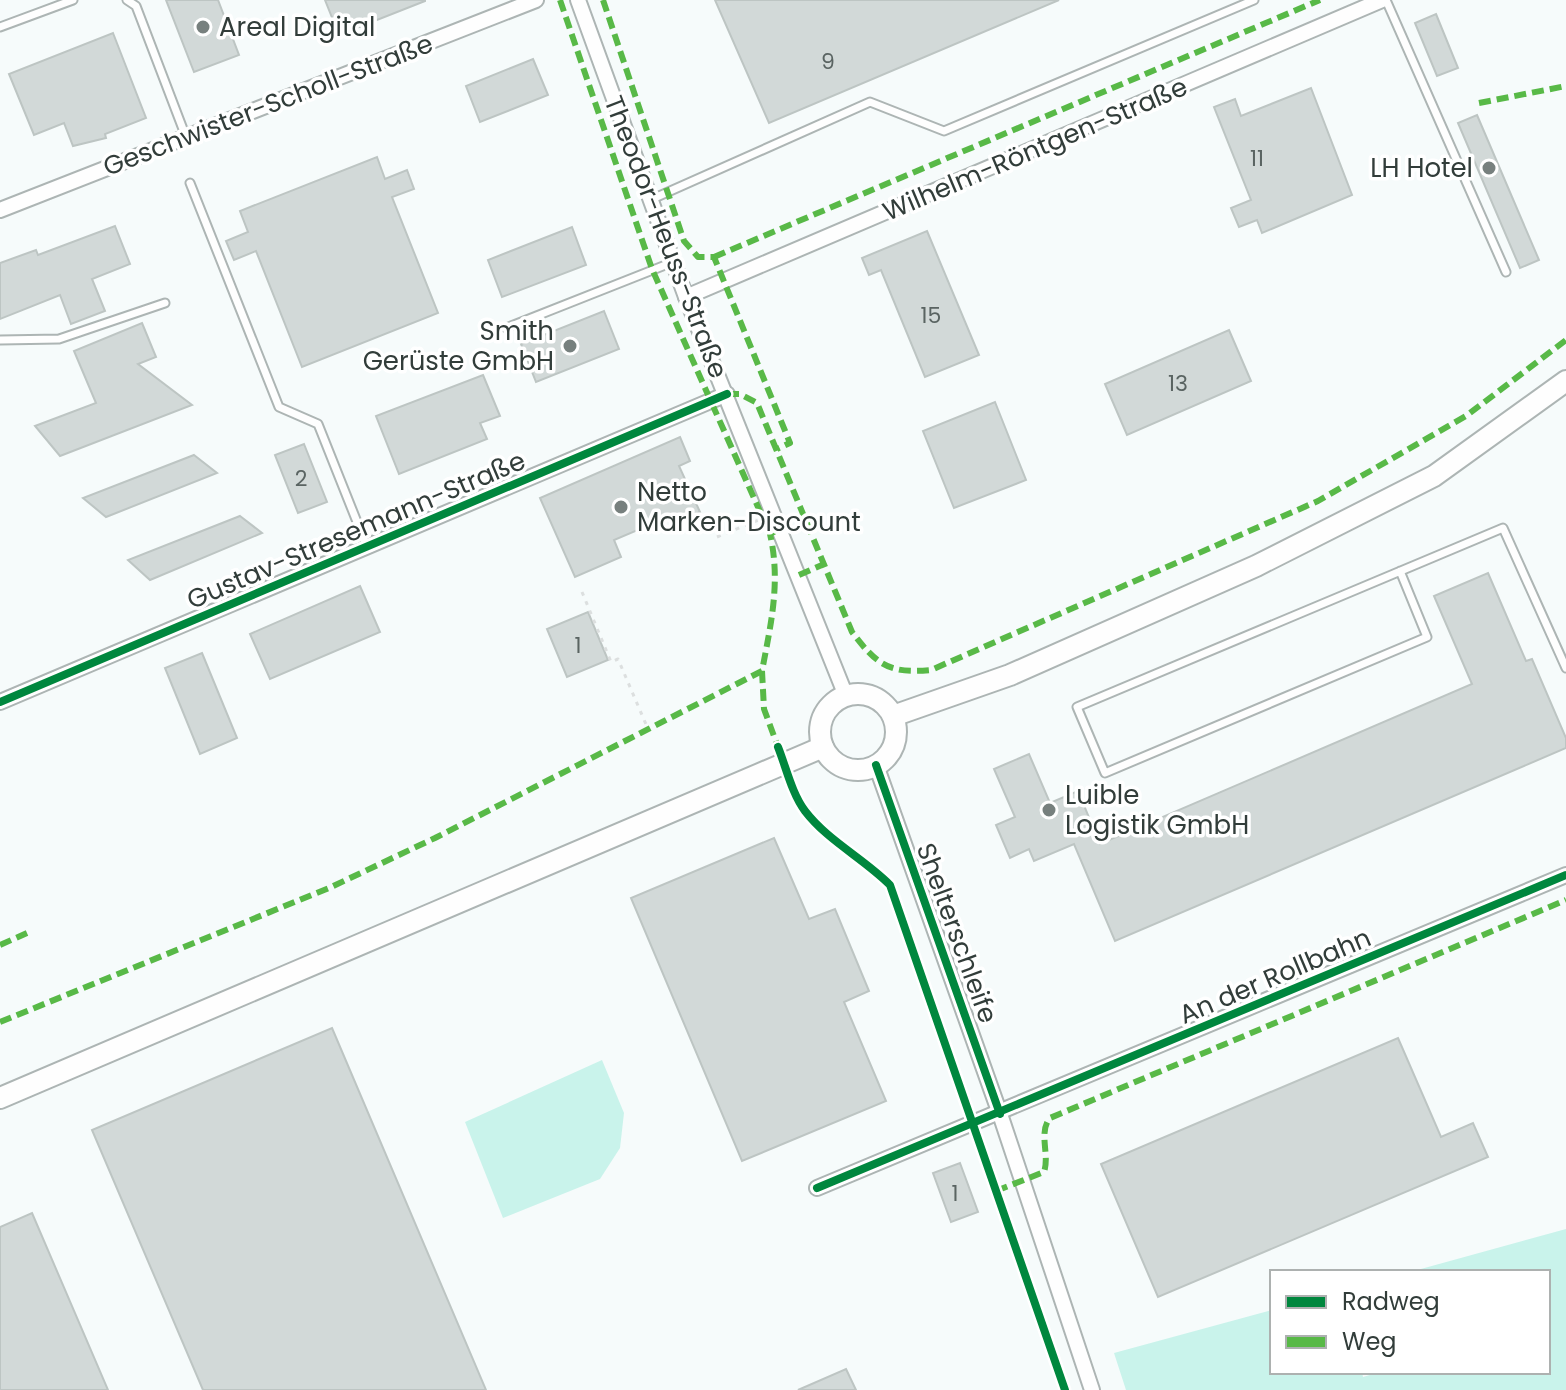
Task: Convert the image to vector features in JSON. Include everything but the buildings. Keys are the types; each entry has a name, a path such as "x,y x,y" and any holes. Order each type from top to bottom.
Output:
{"main road":[{"path":"893,716 1010,675 1270,560 1434,476 1566,381"},
{"path":"846,696 873,697 893,716 894,744 876,765 861,770 846,768 832,760 823,747 821,722 826,711 846,696"},
{"path":"0,1098 823,747"}],"street":[{"name":"Geschwister-Scholl-Straße","path":"0,210 536,0"},
{"name":"Theodor-Heuss-Straße","path":"578,0 686,297 846,696"},
{"name":"Wilhelm-Röntgen-Straße","path":"686,297 1384,0"},
{"name":"Gustav-Stresemann-Straße","path":"0,702 727,394"},
{"name":"Shelterschleife","path":"876,765 1000,1114 1092,1390"},
{"name":"An der Rollbahn","path":"817,1188 1566,875"}],"lane":[{"path":"0,27 73,0"},
{"path":"127,0 136,6 186,137"},
{"path":"649,200 870,102 944,131 1254,0"},
{"path":"1384,0 1506,272"},
{"path":"190,183 279,407 318,424 367,547"},
{"path":"506,328 673,262"},
{"path":"0,340 59,339 165,303"},
{"path":"1400,571 1427,637 1105,773 1077,707 1400,571 1503,528 1566,668"}],"path":[{"path":"717,537 763,518"},
{"path":"582,592 611,662 618,659 648,729"}],"green space":[{"path":"602,1060 624,1113 620,1148 600,1179 503,1218 465,1122"},
{"path":"1566,1229 1566,1390 1126,1390 1114,1353 1270,1311 1270,1374 1362,1374 1363,1377 1373,1374 1550,1374 1550,1270 1417,1270"}],"marked path":[{"path":"560,0 652,269 770,534"},
{"path":"603,0 684,241 698,257 714,257 790,443 777,449"},
{"path":"714,257 1320,0"},
{"path":"1479,103 1566,86"},
{"path":"727,394 740,394 757,403 852,632 885,665 917,671 931,670 1318,501 1466,416 1566,340"},
{"path":"0,1022 329,888 435,838 762,671 775,586 770,534 803,516"},
{"path":"799,575 822,565"},
{"path":"762,671 764,709 778,747"},
{"path":"996,1191 1044,1172 1044,1137 1050,1118 1566,900"},
{"path":"0,945 27,933"}],"cycle path":[{"path":"0,702 727,394"},
{"path":"778,747 793,789 805,811 824,831 890,885 1065,1390"},
{"path":"876,765 1000,1114"},
{"path":"817,1188 1566,875"}],"place":[{"name":"Areal Digital","path":"203,27"},
{"name":"LH Hotel","path":"1489,168"},
{"name":"Smith Gerüste GmbH","path":"570,346"},
{"name":"Netto Marken-Discount","path":"621,507"},
{"name":"Luible Logistik GmbH","path":"1049,810"}]}
